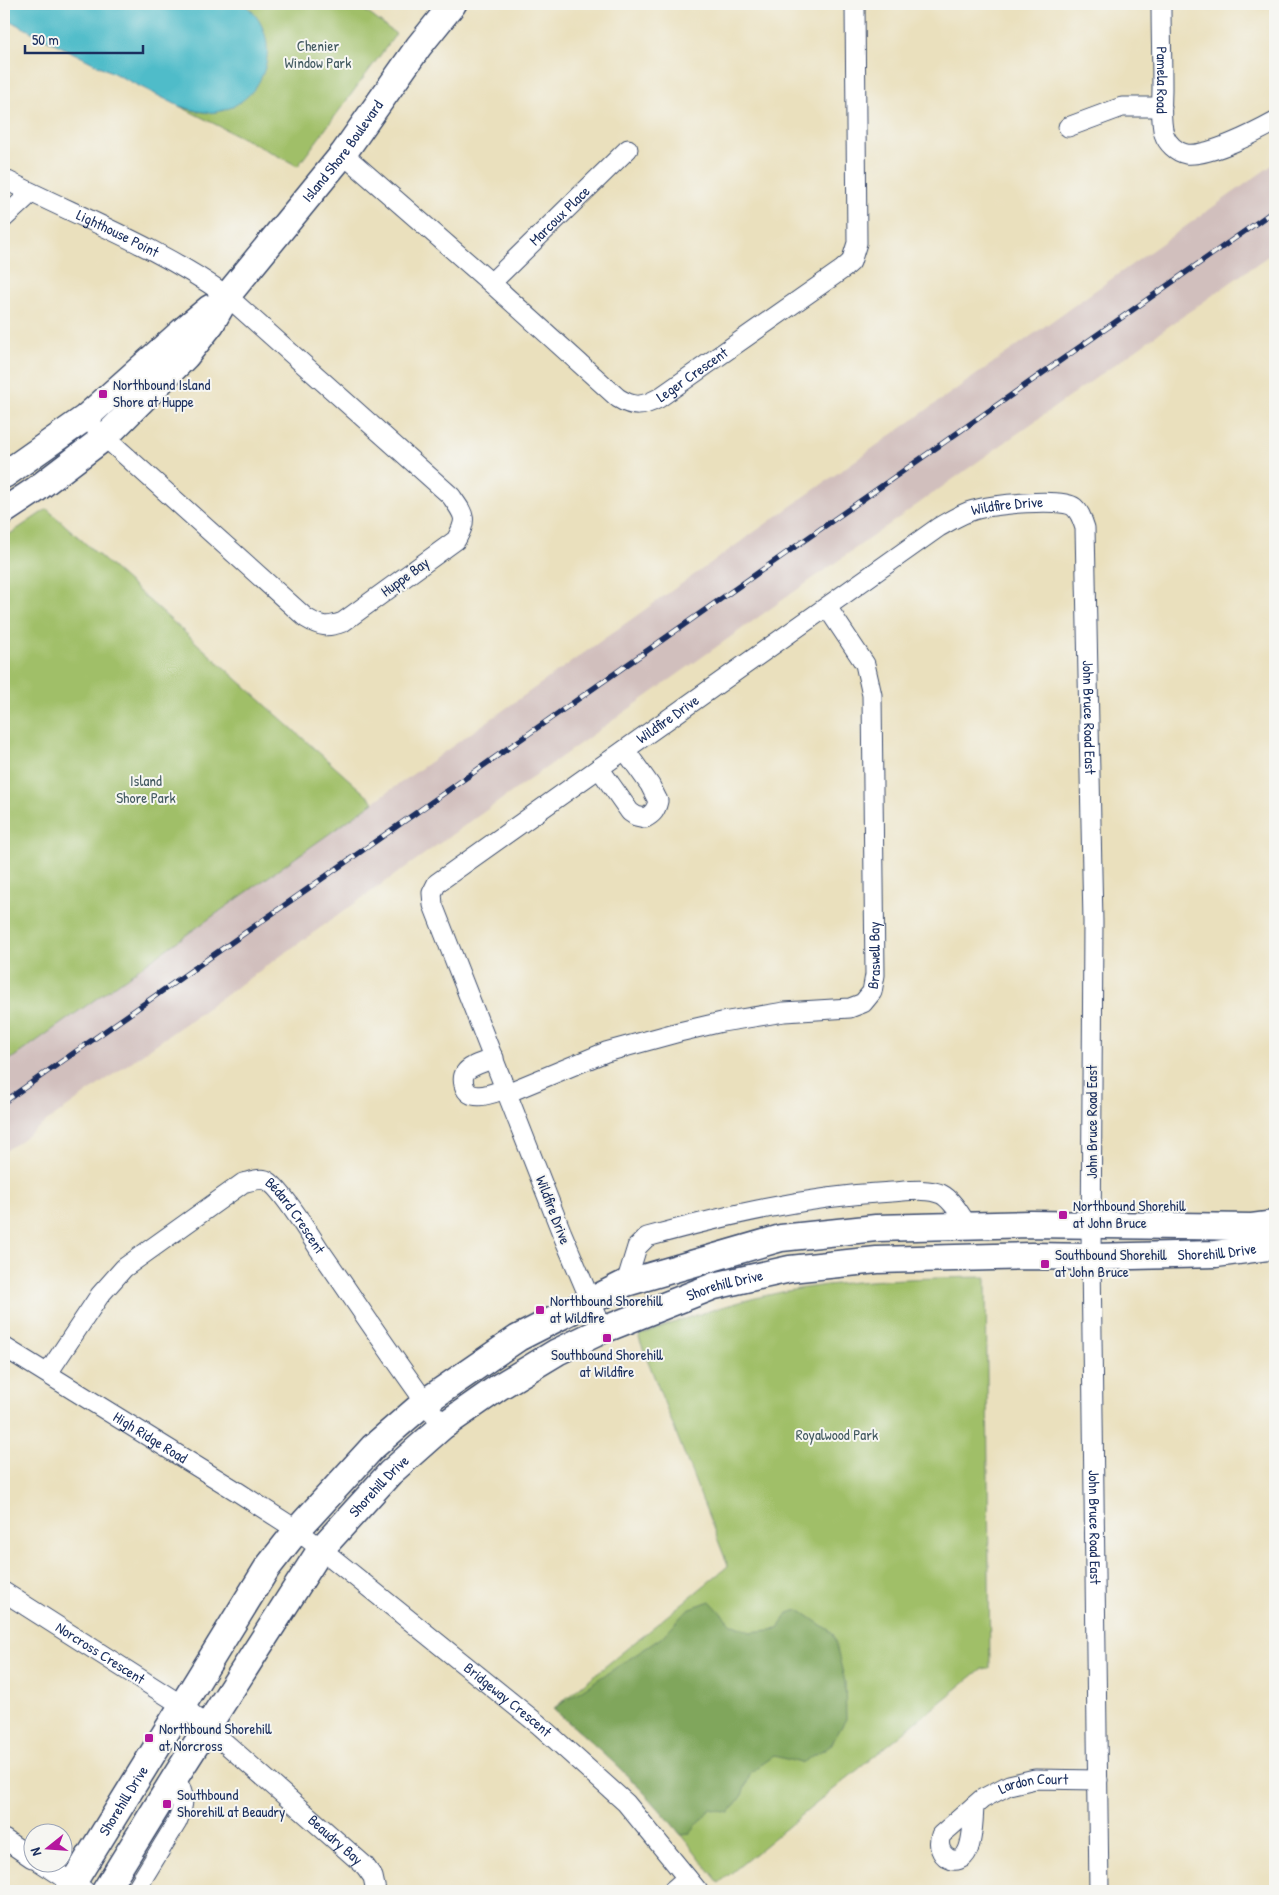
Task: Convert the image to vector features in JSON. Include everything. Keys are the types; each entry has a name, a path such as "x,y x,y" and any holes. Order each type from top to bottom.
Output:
{"street":[{"name":"Island Shore Boulevard","path":"4,511 34,491 105,437 186,356 211,324 227,296 343,154 419,46 453,4"},
{"name":"Leger Crescent","path":"343,154 491,283 618,398 629,405 639,406 659,398 851,262 857,243 855,4"},
{"name":"Pamela Road","path":"1161,4 1162,107 1164,133 1169,142 1186,154 1206,152 1256,132 1275,122"},
{"path":"1068,127 1122,107 1162,107"},
{"name":"Marcoux Place","path":"491,283 628,149"},
{"name":"Lighthouse Point","path":"4,179 202,278 227,296"},
{"path":"4,218 31,193"},
{"name":"Island Shore Boulevard","path":"4,475 85,418 186,328 227,296"},
{"name":"Huppe Bay","path":"85,418 306,618 317,625 330,627 343,622 456,540 465,524 462,511 451,496 227,296"},
{"name":"Wildfire Drive","path":"603,1330 589,1301 433,905 432,893 437,883 939,527 973,510 1005,503 1063,503 1073,506"},
{"name":"John Bruce Road East","path":"1073,506 1080,514 1085,528 1094,922 1091,1257 1099,1891"},
{"name":"Braswell Bay","path":"506,1091 606,1052 670,1034 722,1022 784,1012 850,1008 863,1002 872,992 875,975 872,695 865,664 827,607"},
{"path":"599,768 630,812 644,818 651,814 656,809 658,801 650,785 625,750"},
{"path":"494,1058 466,1072 463,1079 464,1087 468,1093 476,1096 506,1091"},
{"name":"Bédard Crescent","path":"48,1374 100,1295 124,1268 244,1183 266,1180 275,1187 443,1426"},
{"path":"626,1283 637,1247 647,1237 750,1211 816,1199 872,1193 924,1191 942,1195 957,1208 968,1226"},
{"name":"Shorehill Drive","path":"105,1891 174,1779 195,1717 268,1568 296,1530 373,1446 425,1402 518,1338 626,1283 781,1238 876,1228 1031,1224 1252,1227 1275,1224"},
{"name":"Shorehill Drive","path":"75,1889 195,1717 321,1549 390,1474 443,1426 508,1382 558,1352 603,1330 714,1286 790,1270 877,1260 1216,1254 1275,1246"},
{"name":"High Ridge Road","path":"4,1347 296,1530"},
{"name":"Bridgeway Crescent","path":"296,1530 538,1724 618,1797 692,1885"},
{"name":"Norcross Crescent","path":"4,1592 195,1717"},
{"name":"Beaudry Bay","path":"195,1717 365,1866 373,1877 376,1891"},
{"name":"Shorehill Drive","path":"135,1891 177,1822 181,1812 183,1792 181,1786 174,1779"},
{"name":"Lardon Court","path":"974,1807 991,1793 1021,1782 1036,1779 1098,1780"},
{"path":"4,1839 22,1851"},
{"path":"53,1872 75,1889"},
{"path":"672,1891 692,1885"}],"shaded area":[{"path":"1275,163 1275,251 4,1152 4,1064"}],"green space":[{"name":"Chenier Window Park","path":"244,4 356,4 396,34 298,166 179,106 200,112 252,10"},
{"name":"Island Shore Park","path":"47,509 374,802 4,1064 4,538"},
{"name":"Royalwood Park","path":"986,1277 990,1669 981,1669 719,1883 652,1799 616,1764 553,1709 728,1566 639,1338 640,1335 721,1307 762,1296 804,1288 872,1281"},
{"path":"710,1601 731,1624 750,1632 779,1629 788,1613 799,1610 833,1633 845,1682 846,1719 831,1745 801,1763 774,1756 751,1772 742,1795 729,1813 710,1809 689,1834 681,1835 620,1769 553,1709 661,1638 688,1609"}],"water":[{"path":"4,4 244,4 257,17 264,32 267,48 266,64 260,79 251,93 238,104 216,112 195,110 179,106 4,18"}],"railway":[{"path":"4,1102 1275,210"}],"place":[{"name":"Northbound Island Shore at Huppe","path":"103,394"},
{"name":"Northbound Shorehill at John Bruce","path":"1063,1215"},
{"name":"Southbound Shorehill at John Bruce","path":"1045,1264"},
{"name":"Northbound Shorehill at Wildfire","path":"540,1310"},
{"name":"Southbound Shorehill at Wildfire","path":"607,1338"},
{"name":"Northbound Shorehill at Norcross","path":"149,1738"},
{"name":"Southbound Shorehill at Beaudry","path":"167,1804"}]}
